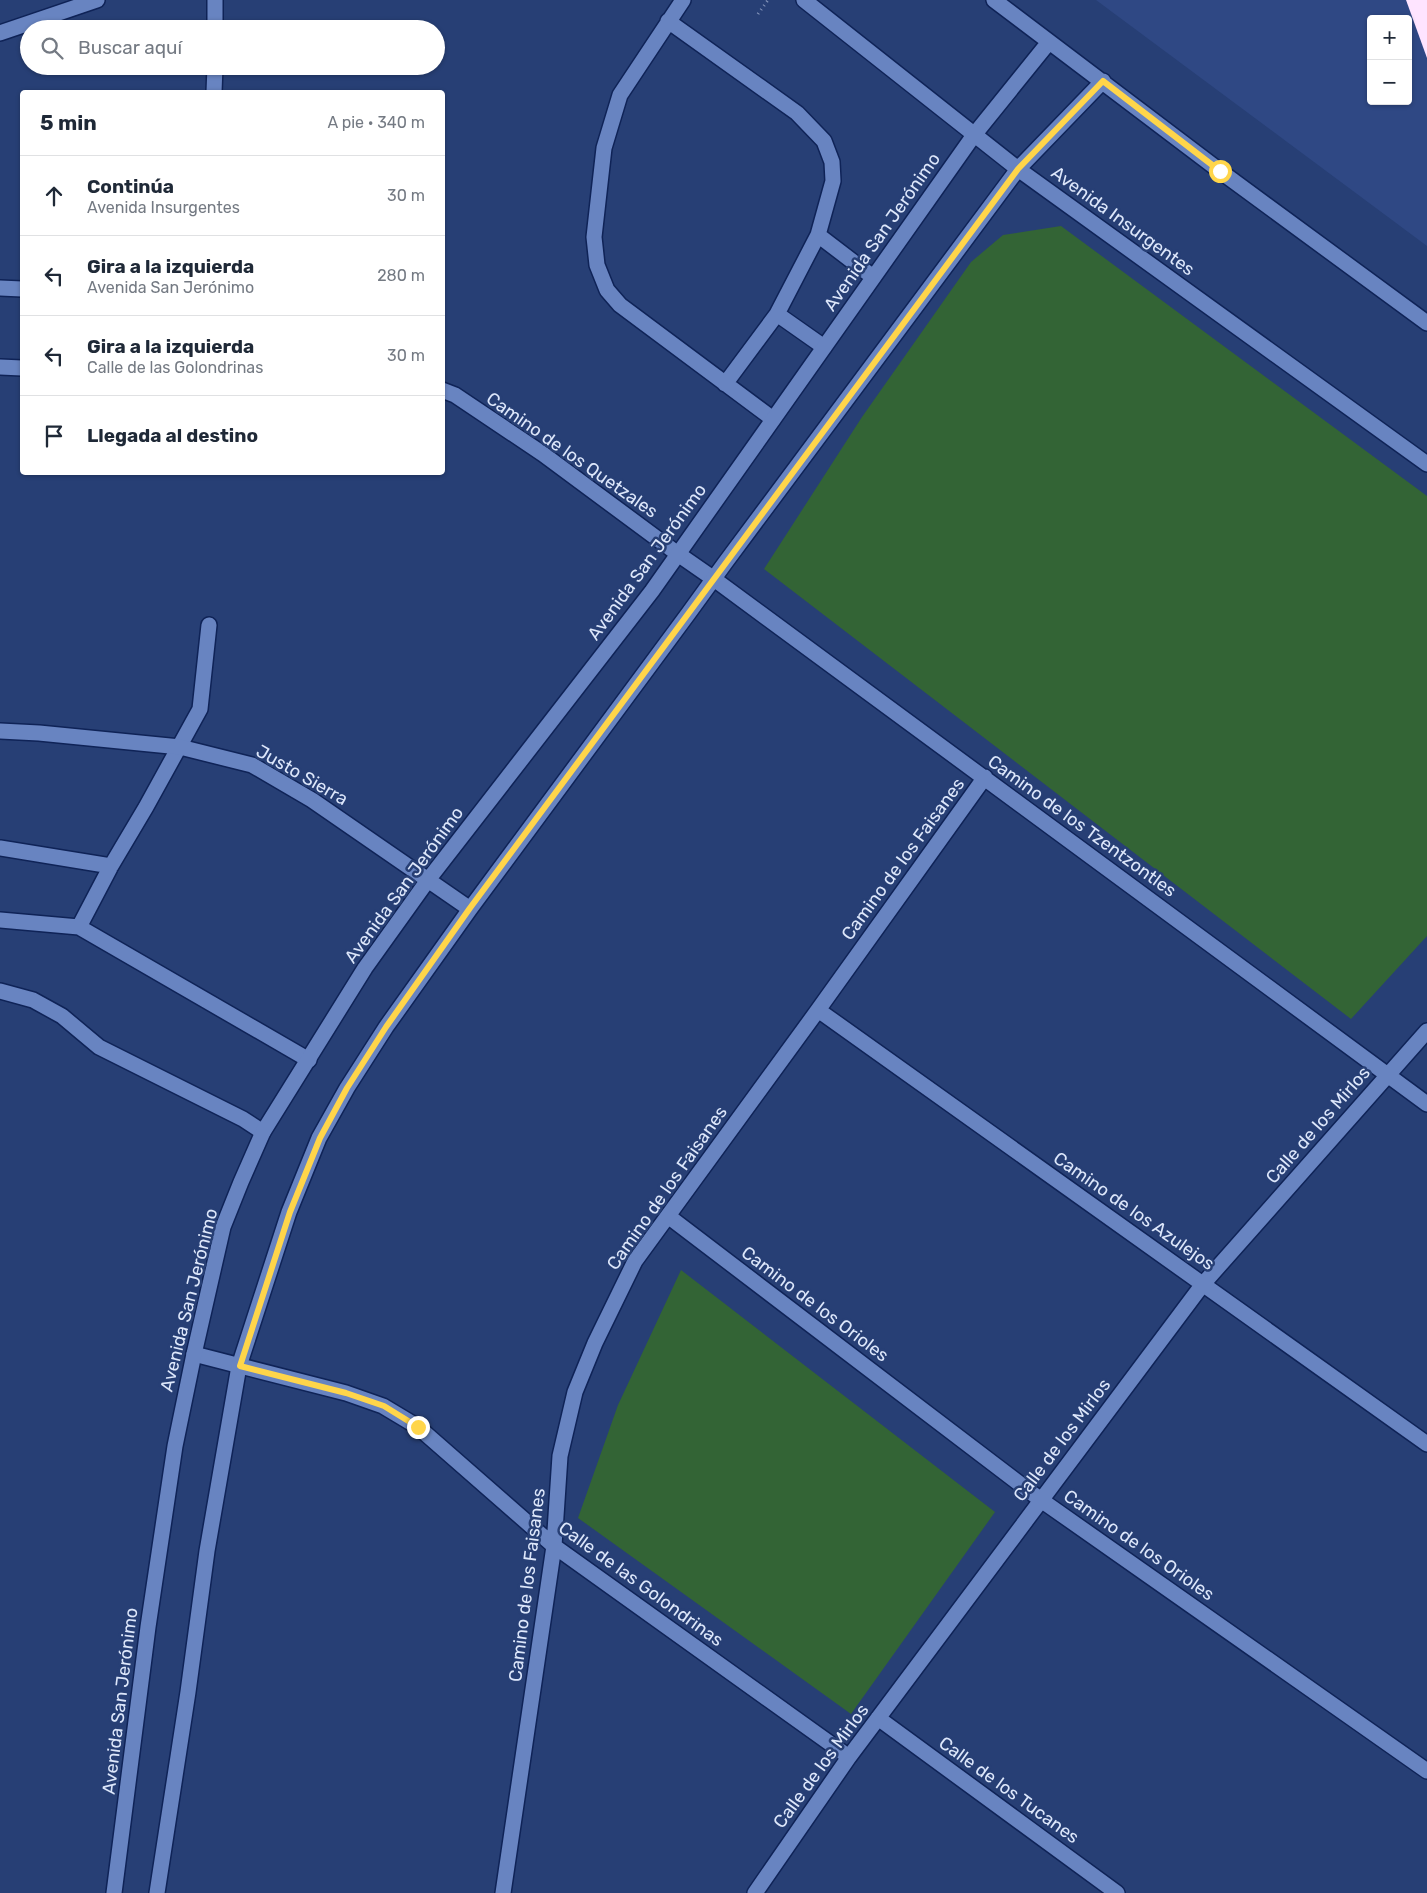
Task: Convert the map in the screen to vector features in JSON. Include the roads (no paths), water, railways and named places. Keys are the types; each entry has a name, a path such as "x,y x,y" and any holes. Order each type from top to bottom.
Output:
{"street":[{"path":"38,20 97,0"},
{"path":"215,0 215,20"},
{"path":"683,0 620,95 604,148 594,237 597,265 607,290 620,305 773,419"},
{"name":"Avenida Insurgentes","path":"804,0 1018,169 1427,464"},
{"path":"994,0 1220,171 1427,323"},
{"path":"668,22 798,113 824,141 832,162 833,181 818,235 778,314 725,384"},
{"path":"0,33 20,26"},
{"name":"Avenida San Jerónimo","path":"114,1893 148,1626 175,1446 223,1227 240,1182 263,1132 365,968 428,880 646,599 974,135 1048,42"},
{"path":"214,75 214,90"},
{"path":"157,1893 188,1692 207,1551 240,1366 290,1212 320,1138 347,1088 386,1027 470,908 1018,169 1103,81"},
{"path":"818,235 873,277"},
{"path":"0,288 20,290"},
{"path":"778,314 824,347"},
{"path":"0,367 20,368"},
{"name":"Camino de los Quetzales","path":"445,391 455,395 543,454 714,579"},
{"name":"Camino de los Tzentzontles","path":"714,579 1427,1104"},
{"path":"80,927 111,866 200,709 208,625"},
{"name":"Justo Sierra","path":"0,731 180,747 252,765 312,800 470,908"},
{"name":"Camino de los Faisanes","path":"503,1893 554,1546 560,1456 575,1392 611,1308 635,1261 985,777"},
{"path":"0,848 111,866"},
{"path":"0,920 80,927 309,1060"},
{"path":"0,991 34,1000 62,1016 99,1047 243,1119 263,1132"},
{"name":"Camino de los Azulejos","path":"818,1010 1427,1444"},
{"name":"Calle de los Mirlos","path":"754,1893 849,1757 1204,1284 1427,1031"},
{"name":"Camino de los Orioles","path":"668,1216 1041,1500 1427,1771"},
{"name":"Calle de las Golondrinas","path":"194,1354 346,1393 384,1406 418,1427 554,1546 849,1757"},
{"name":"Calle de los Tucanes","path":"878,1718 1117,1893"}]}
